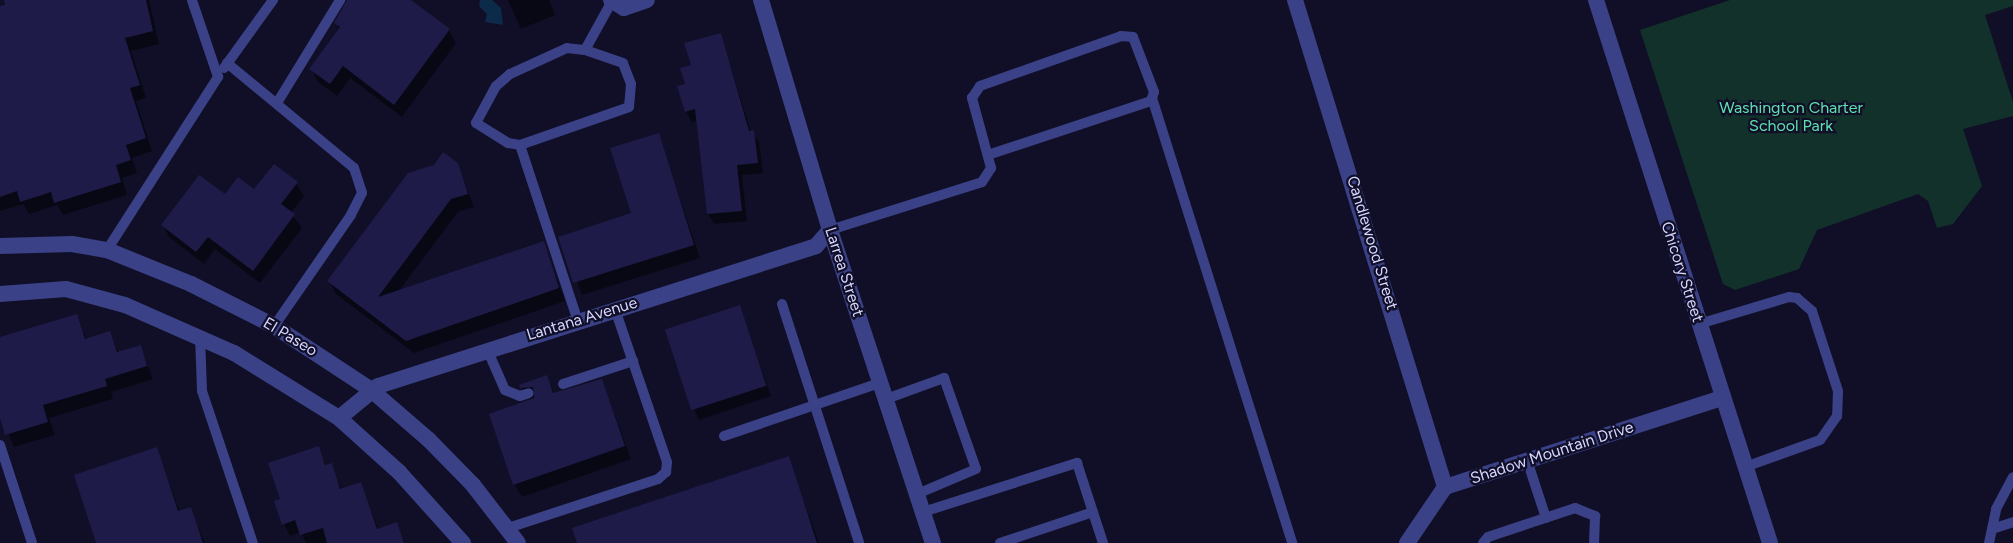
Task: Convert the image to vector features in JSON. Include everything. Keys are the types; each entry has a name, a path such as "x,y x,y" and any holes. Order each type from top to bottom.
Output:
{"street":[{"path":"611,1 624,8 647,0"},
{"name":"Larrea Street","path":"760,0 830,230 933,543"},
{"name":"Candlewood Street","path":"1296,0 1445,487"},
{"name":"Chicory Street","path":"1596,0 1770,543"},
{"name":"Lantana Avenue","path":"339,418 370,389 487,349 816,246 830,230"},
{"name":"El Paseo","path":"0,246 72,244 107,250 191,284 274,326 370,389 429,440 508,528 518,543"},
{"path":"0,294 66,289 124,305 200,336 270,373 339,418 399,472 463,543"},
{"name":"Shadow Mountain Drive","path":"1445,487 1723,398"},
{"path":"1407,543 1445,487"}],"lane":[{"path":"192,0 218,77"},
{"path":"277,103 340,0"},
{"path":"585,50 611,1"},
{"path":"107,250 268,3"},
{"path":"830,230 982,182 991,168 972,98 980,86 1120,36 1133,37 1154,92 1152,98 1292,543"},
{"path":"567,48 585,50 623,63 631,84 629,107 520,145 508,143 476,123 496,86 537,60 567,48"},
{"path":"227,63 354,168 362,193 351,215 274,326"},
{"path":"988,155 1152,98"},
{"path":"520,145 578,321"},
{"path":"1699,324 1789,297 1806,303 1816,321 1838,391 1839,405 1830,430 1806,447 1745,467"},
{"path":"782,304 859,543"},
{"path":"508,528 658,479 666,472 667,462 615,309"},
{"path":"200,336 202,391 253,543"},
{"path":"487,349 505,390 520,396 529,393"},
{"path":"563,384 633,361"},
{"path":"724,436 815,406 944,378 976,469 917,494"},
{"path":"0,445 32,543"},
{"path":"1527,460 1546,518"},
{"path":"922,512 1077,463 1103,543"},
{"path":"1989,543 1996,509 2013,477"},
{"path":"1483,543 1488,537 1575,508 1595,516 1594,543"},
{"path":"1000,543 1093,512"},
{"path":"1992,529 2013,522"}],"green space":[{"name":"Washington Charter School Park","path":"1730,0 2013,0 2013,6 1985,15 2013,102 2013,116 1963,129 1982,186 1953,224 1937,228 1928,201 1918,194 1817,230 1799,269 1735,290 1723,284 1640,30"}],"water":[{"path":"480,0 492,0 501,8 503,25 485,22 487,14 479,6"}],"building":[{"path":"4,0 146,0 153,31 125,38 140,85 130,88 146,138 126,145 131,160 116,165 121,182 54,203 51,192 20,202 17,191 0,197 0,6 5,5"},
{"path":"347,0 411,0 450,29 394,105 343,66 330,84 309,69 340,27 334,23"},
{"path":"721,33 749,131 754,130 758,163 737,165 742,211 707,214 695,109 685,112 677,86 685,84 680,68 691,65 684,43"},
{"path":"659,133 694,245 573,283 558,237 631,213 610,148"},
{"path":"443,152 458,163 468,194 451,199 378,297 544,241 559,288 406,341 327,281 408,173 434,165"},
{"path":"274,164 298,182 281,204 295,214 253,271 208,237 196,252 161,225 199,175 225,194 238,177 254,189"},
{"path":"740,305 766,386 691,410 665,329"},
{"path":"77,314 85,339 110,331 117,352 141,345 147,366 105,379 107,386 43,405 48,422 5,435 0,418 0,337"},
{"path":"547,375 553,393 602,379 625,446 513,485 489,414 534,398 533,387 520,388 519,385"},
{"path":"319,446 325,465 332,463 340,489 361,482 377,529 397,522 404,543 327,543 323,528 300,535 295,520 282,525 274,501 280,499 268,463"},
{"path":"157,447 178,511 191,507 203,543 96,543 74,475"},
{"path":"789,456 817,543 577,543 572,528"}]}
